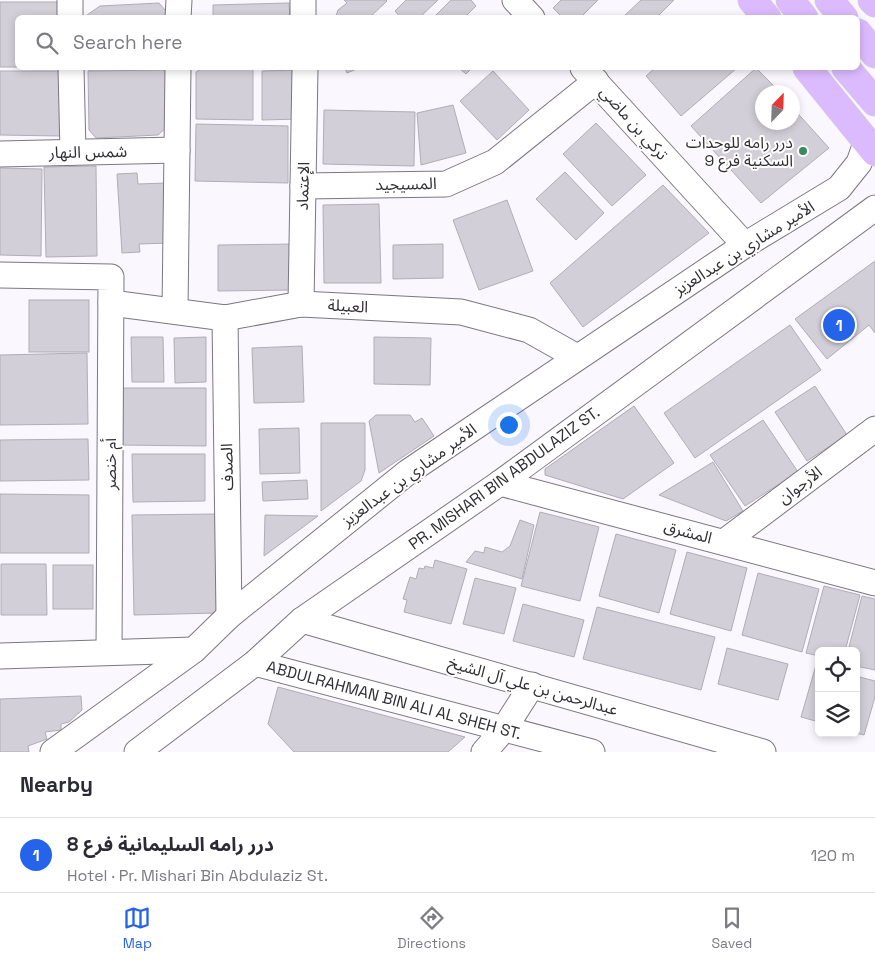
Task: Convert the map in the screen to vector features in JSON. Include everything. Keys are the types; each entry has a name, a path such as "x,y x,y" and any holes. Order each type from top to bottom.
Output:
{"main road":[{"path":"752,0 764,15"},
{"path":"790,0 802,15"},
{"path":"829,0 842,15"},
{"path":"872,0 875,3"},
{"path":"860,36 875,54"},
{"path":"809,70 871,148"},
{"path":"848,70 875,102"}],"street":[{"path":"70,0 70,15"},
{"path":"178,15 179,0"},
{"path":"303,0 303,15"},
{"path":"515,0 529,15"},
{"path":"71,70 73,152"},
{"path":"175,311 178,70"},
{"name":"الإعتماد","path":"301,304 305,70"},
{"name":"المسيجيد","path":"303,186 446,184 495,162 589,74"},
{"name":"تركي بن ماضي","path":"589,74 745,246"},
{"name":"الأمير مشاري بن عبدالعزيز","path":"53,752 194,650 230,616 408,472 745,246 839,188 871,148"},
{"name":"شمس النهار","path":"0,154 177,150"},
{"path":"814,203 824,204 836,212 840,234"},
{"name":"PR. MISHARI BIN ABDULAZIZ ST.","path":"137,752 255,663 302,620 500,483 875,208"},
{"name":"أم خنصر","path":"0,275 111,277 109,651"},
{"name":"العبيلة","path":"111,303 225,318 301,304 461,312 529,330 577,357"},
{"name":"الصدف","path":"225,318 230,616"},
{"name":"الأرجوان","path":"724,542 875,429"},
{"name":"المشرق","path":"500,483 875,583"},
{"name":"عبدالرحمن بن علي آل الشيخ","path":"302,620 762,752"},
{"path":"0,656 109,651 194,650"},
{"name":"ABDULRAHMAN BIN ALI AL SHEH ST.","path":"255,663 592,752"},
{"path":"484,752 504,729 532,685"}],"building":[{"path":"344,0 387,1 372,15 336,15 338,10 347,3"},
{"path":"406,0 438,0 422,15 398,15 395,11"},
{"path":"451,0 471,0 476,6 467,15 436,15"},
{"path":"561,0 598,0 583,15 560,15 553,8"},
{"path":"641,0 674,0 659,15 625,15"},
{"path":"0,2 59,2 59,15 15,15 15,67 0,67"},
{"path":"159,3 169,15 87,15 100,6"},
{"path":"289,3 290,15 213,15 213,5"},
{"path":"167,70 167,127 158,135 96,138 89,130 88,71"},
{"path":"200,70 253,70 253,120 196,119 196,72"},
{"path":"300,70 301,119 262,120 262,71"},
{"path":"461,70 470,70 466,74"},
{"path":"653,70 735,70 681,116 646,76"},
{"path":"754,70 758,70 773,85 755,85 755,130 800,130 800,116 829,148 761,203 691,126"},
{"path":"0,71 60,71 60,136 0,135"},
{"path":"493,71 529,110 497,140 460,101"},
{"path":"453,105 466,153 421,165 417,113"},
{"path":"324,110 415,112 414,166 323,164"},
{"path":"596,123 646,175 612,206 563,154"},
{"path":"196,124 288,126 288,183 195,181"},
{"path":"96,166 97,256 46,257 44,167"},
{"path":"0,168 42,169 41,256 0,255"},
{"path":"565,172 604,213 576,240 536,199"},
{"path":"137,173 138,184 166,183 170,243 139,244 140,252 122,253 117,174"},
{"path":"663,185 709,233 583,327 550,283"},
{"path":"507,200 533,271 479,290 453,220"},
{"path":"379,204 381,283 324,283 323,205"},
{"path":"293,244 294,290 218,291 218,245"},
{"path":"443,244 443,278 393,279 393,245"},
{"path":"875,261 875,333 869,325 827,359 795,319"},
{"path":"29,300 89,300 89,352 29,352"},
{"path":"790,325 821,370 695,458 664,413"},
{"path":"131,337 163,337 164,382 132,382"},
{"path":"206,337 206,382 175,383 174,338"},
{"path":"374,337 431,338 430,385 374,384"},
{"path":"302,346 304,402 254,403 252,348"},
{"path":"87,353 88,424 0,425 0,355"},
{"path":"815,386 847,435 807,461 775,412"},
{"path":"117,388 206,388 206,446 117,445"},
{"path":"634,406 674,463 623,499 545,475 545,469"},
{"path":"376,415 410,415 415,422 422,418 434,436 379,473 369,421"},
{"path":"763,420 798,472 745,506 710,455"},
{"path":"321,423 365,423 365,470 361,481 321,511"},
{"path":"299,428 300,473 260,474 259,429"},
{"path":"88,439 89,480 0,481 0,440"},
{"path":"132,454 205,454 205,501 133,502"},
{"path":"713,462 743,511 726,521 659,495"},
{"path":"307,480 308,499 263,501 262,482"},
{"path":"0,494 89,495 89,553 0,553"},
{"path":"540,512 599,527 580,601 521,586"},
{"path":"215,514 218,613 134,615 132,515"},
{"path":"265,515 318,516 264,556"},
{"path":"520,520 534,525 522,579 466,562 475,551 484,553 485,547 502,552 510,546"},
{"path":"616,534 676,550 659,613 599,596"},
{"path":"687,552 747,568 731,631 670,614"},
{"path":"435,560 467,569 451,624 404,612 407,600 403,599 410,577 416,579 419,568 424,569 425,566 433,568"},
{"path":"1,564 46,564 47,615 1,615"},
{"path":"53,565 93,565 93,609 53,609"},
{"path":"758,573 819,589 802,652 742,635"},
{"path":"475,578 516,588 504,634 463,624"},
{"path":"824,586 860,595 846,647 815,647 815,655 806,653"},
{"path":"862,596 875,599 875,670 860,667 860,647 849,647"},
{"path":"523,604 584,620 574,657 513,641"},
{"path":"597,607 715,637 701,690 583,659"},
{"path":"727,648 788,664 778,700 718,684"},
{"path":"815,668 815,721 801,717"},
{"path":"860,677 875,681 875,697 864,735 860,734"},
{"path":"278,687 465,737 448,752 294,752 268,724"},
{"path":"81,696 82,710 69,722 61,724 61,730 45,732 47,739 28,746 29,752 0,752 0,699"}],"place":[{"name":"درر رامه للوحدات السكنية فرع 9","path":"803,151"},
{"name":"درر رامه السليمانية فرع 8","path":"839,325"}]}
